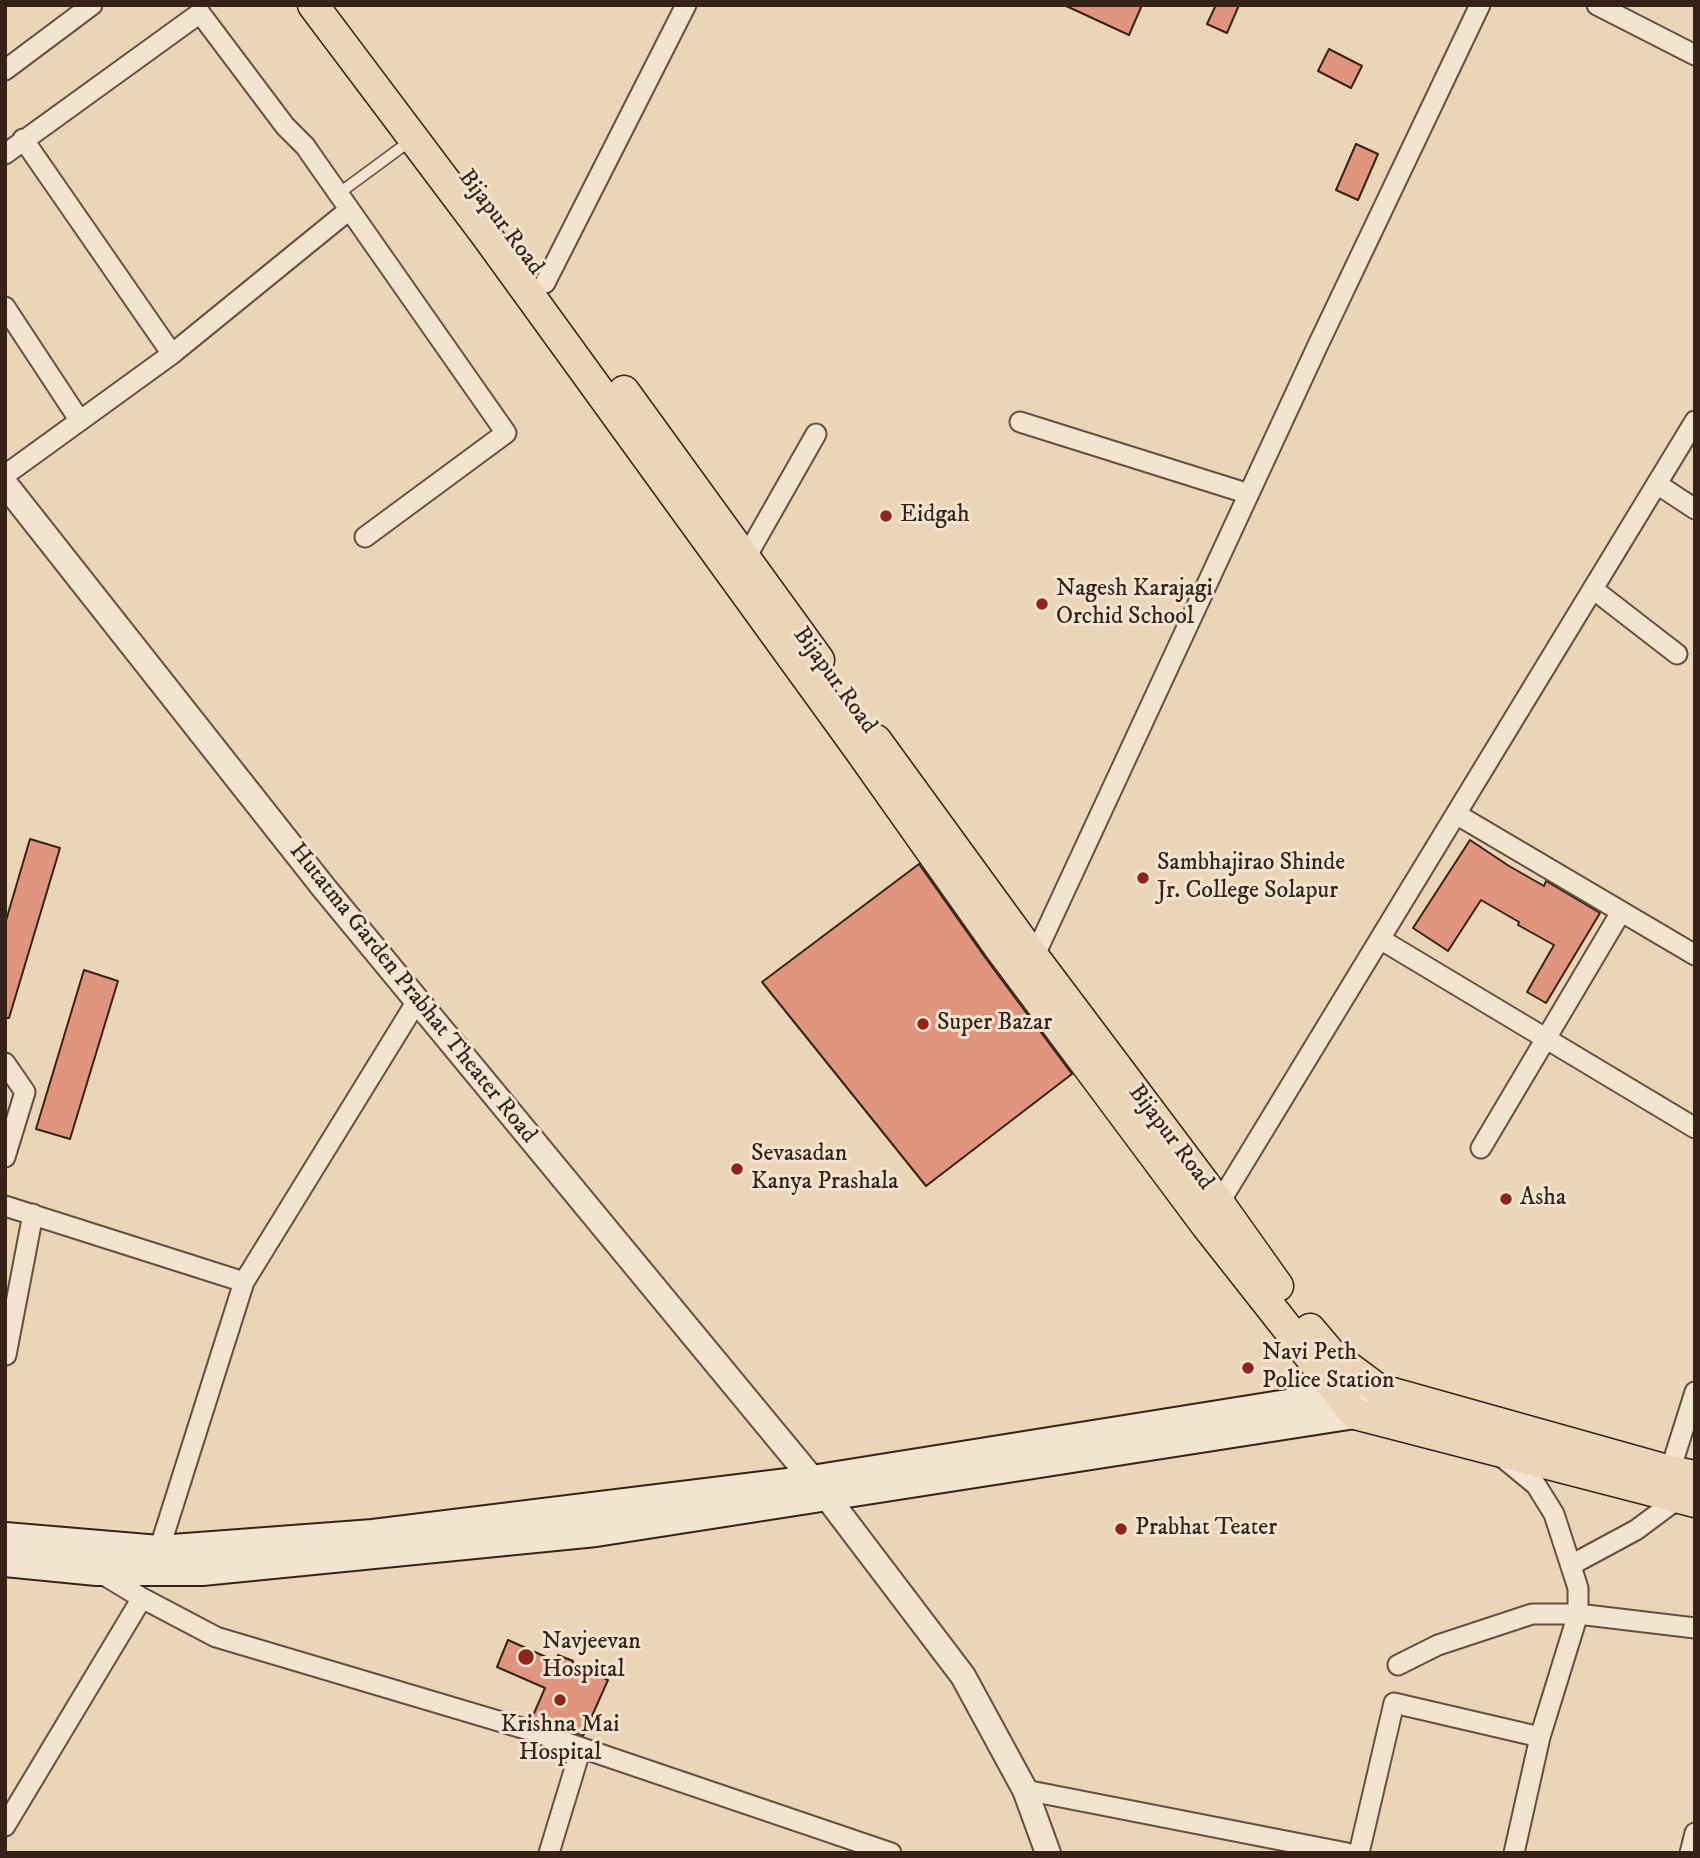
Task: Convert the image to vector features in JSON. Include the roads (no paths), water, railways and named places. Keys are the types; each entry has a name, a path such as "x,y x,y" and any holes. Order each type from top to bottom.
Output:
{"main road":[{"path":"313,5 1025,964"},
{"name":"Bijapur Road","path":"338,5 745,559 1025,964 1212,1214 1332,1355 1378,1389"},
{"path":"1212,1214 1348,1405 1490,1448 1685,1487"},
{"path":"5,1562 97,1571 202,1572 583,1534 819,1488 1348,1405 1378,1389 1685,1487"},
{"path":"5,1537 159,1550 373,1534 819,1488"}],"street":[{"path":"5,70 92,5"},
{"path":"545,284 686,5"},
{"path":"1025,964 1480,5"},
{"path":"1597,5 1695,55"},
{"path":"5,154 200,13 285,126 306,146 506,433 365,537"},
{"path":"23,139 172,354"},
{"path":"5,475 172,354 344,202"},
{"path":"5,307 80,421"},
{"path":"1212,1214 1695,421"},
{"path":"1020,422 1249,494"},
{"path":"745,559 816,434"},
{"name":"Hutatma Garden Prabhat Theater Road","path":"5,484 324,888 819,1488 963,1676 1026,1790 1048,1853"},
{"path":"1657,484 1695,509"},
{"path":"1592,589 1678,654"},
{"path":"1456,814 1695,955"},
{"path":"1481,1148 1621,912"},
{"path":"1380,939 1695,1128"},
{"path":"159,1550 244,1282 417,1001"},
{"path":"5,1063 25,1092 5,1157"},
{"path":"5,1206 244,1282"},
{"path":"6,1355 33,1214"},
{"path":"1571,1564 1636,1530 1685,1487 1695,1392"},
{"path":"1490,1448 1536,1485 1554,1514 1578,1588 1578,1614 1540,1737 1514,1853"},
{"path":"97,1571 216,1637 519,1727 891,1853"},
{"path":"5,1826 142,1598"},
{"path":"1398,1665 1438,1646 1532,1614 1578,1614 1695,1628"},
{"path":"1359,1853 1394,1703 1540,1737"},
{"path":"549,1853 581,1748"},
{"path":"1026,1790 1281,1846 1347,1853"},
{"path":"1690,1853 1695,1833"}],"lane":[{"path":"344,202 413,139"}],"place":[{"name":"Eidgah","path":"886,516"},
{"name":"Nagesh Karajagi Orchid School","path":"1042,604"},
{"name":"Sambhajirao Shinde Jr. College Solapur","path":"1143,878"},
{"name":"Super Bazar","path":"923,1024"},
{"name":"Sevasadan Kanya Prashala","path":"737,1169"},
{"name":"Asha","path":"1506,1199"},
{"name":"Navi Peth Police Station","path":"1248,1368"},
{"name":"Prabhat Teater","path":"1121,1529"},
{"name":"Navjeevan Hospital","path":"526,1657"},
{"name":"Krishna Mai Hospital","path":"560,1700"}]}
